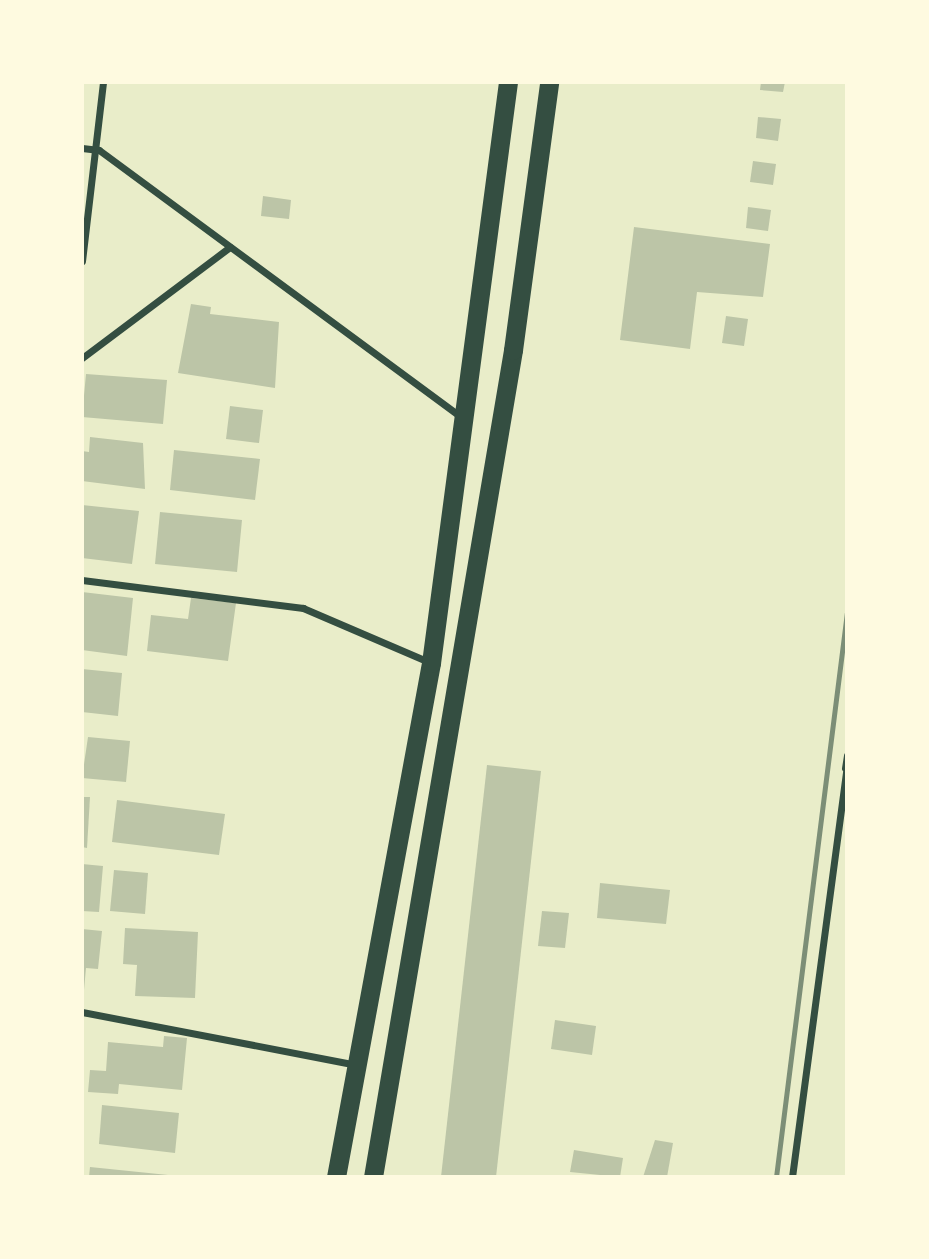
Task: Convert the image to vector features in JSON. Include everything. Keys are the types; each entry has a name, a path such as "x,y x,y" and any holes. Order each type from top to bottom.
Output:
{"highway":[{"path":"373,1177 495,460 549,82"},
{"path":"336,1177 431,663 467,421 507,86"}],"street":[{"path":"82,261 99,150 103,82"},
{"path":"82,148 99,150 467,421"},
{"path":"82,358 230,247"},
{"path":"82,580 303,608 431,663"},
{"path":"792,1177 847,755"},
{"path":"82,1012 357,1065"}],"building":[{"path":"761,82 785,82 783,92 760,90"},
{"path":"758,117 781,119 778,141 756,138"},
{"path":"753,161 776,164 773,185 750,182"},
{"path":"263,196 291,200 289,219 261,216"},
{"path":"748,207 771,210 768,231 746,228"},
{"path":"634,227 770,244 763,297 697,292 690,349 620,340"},
{"path":"191,304 211,307 210,314 279,322 275,388 178,373"},
{"path":"726,316 748,319 744,346 722,343"},
{"path":"86,374 167,380 163,424 82,417"},
{"path":"230,406 263,410 259,443 226,439"},
{"path":"90,437 143,443 145,489 82,481 82,451 89,452"},
{"path":"174,450 260,459 255,500 170,490"},
{"path":"82,505 139,511 132,564 82,558"},
{"path":"160,512 242,520 237,572 155,564"},
{"path":"82,592 133,598 127,656 82,650"},
{"path":"191,598 236,603 228,661 147,651 151,615 188,619"},
{"path":"82,669 122,673 118,716 82,712"},
{"path":"88,737 130,741 126,782 82,778"},
{"path":"487,765 541,771 496,1177 441,1177"},
{"path":"82,797 90,797 87,848 82,847"},
{"path":"117,800 225,814 219,855 112,842"},
{"path":"82,864 103,866 99,912 82,911"},
{"path":"114,870 148,873 145,914 110,911"},
{"path":"600,883 670,890 666,924 597,918"},
{"path":"542,911 569,913 565,948 538,946"},
{"path":"125,928 198,932 195,998 135,996 137,965 123,964"},
{"path":"82,929 102,931 98,969 86,968 84,990"},
{"path":"555,1020 596,1026 592,1055 551,1049"},
{"path":"164,1036 187,1038 182,1090 119,1084 118,1094 88,1092 90,1070 106,1071 108,1042 163,1047"},
{"path":"102,1105 179,1113 175,1153 99,1144"},
{"path":"655,1140 673,1143 667,1177 643,1177"},
{"path":"574,1150 623,1158 620,1177 570,1172"},
{"path":"90,1167 168,1175 168,1177 89,1177"}],"railway":[{"path":"776,1177 847,612"}]}
